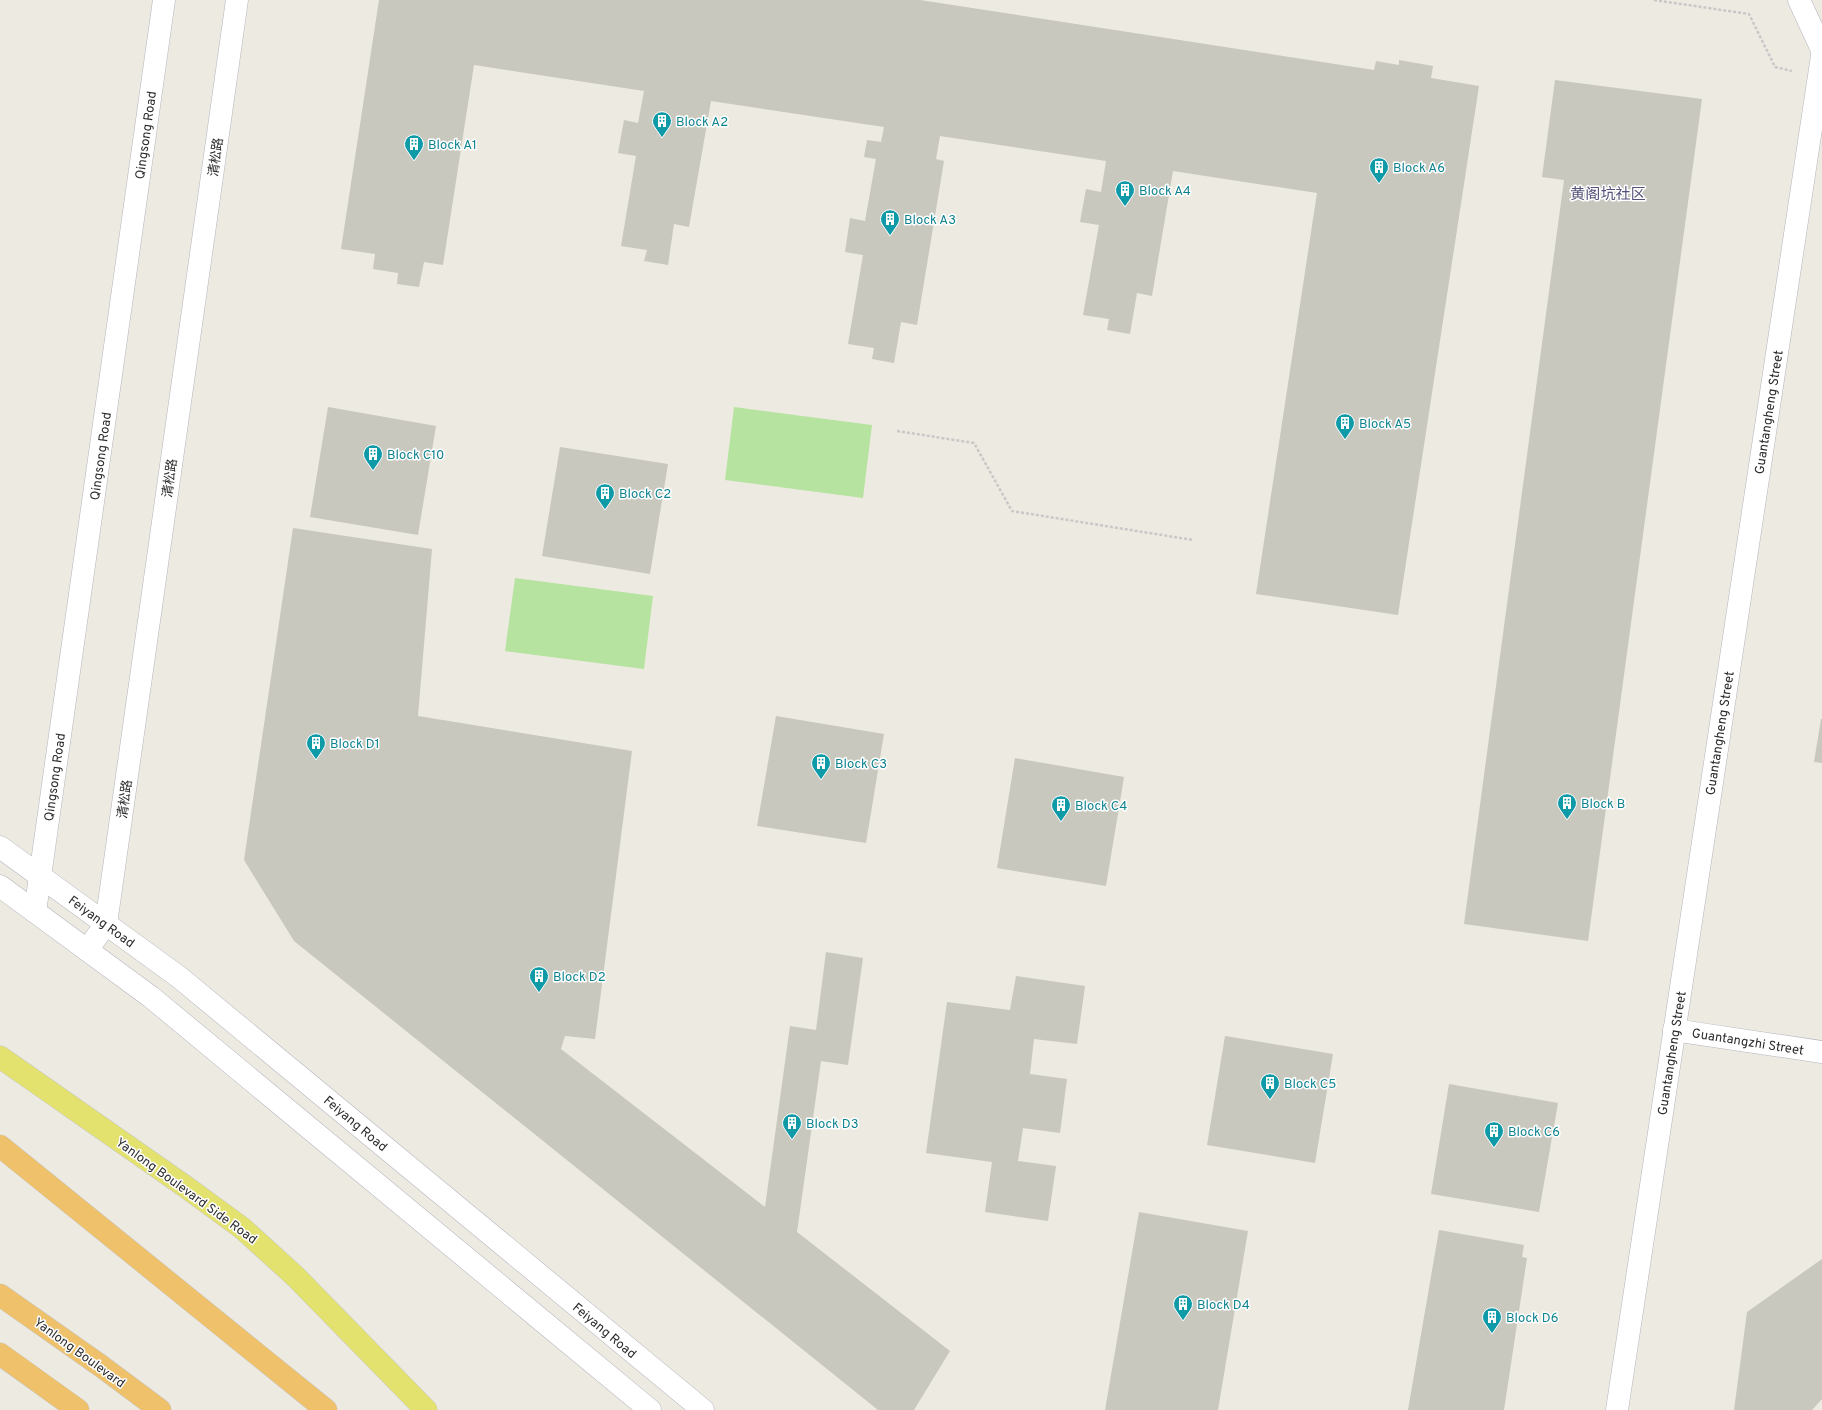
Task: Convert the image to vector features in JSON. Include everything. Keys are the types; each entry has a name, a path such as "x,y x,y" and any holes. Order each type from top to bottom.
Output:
{"highway":[{"path":"0,1146 324,1408"},
{"name":"Yanlong Boulevard","path":"0,1295 101,1366 160,1410"},
{"path":"0,1354 78,1410"}],"main road":[{"name":"Yanlong Boulevard Side Road","path":"0,1057 242,1228 296,1277 426,1410"}],"street":[{"name":"Qingsong Road","path":"35,912 164,0"},
{"name":"清松路","path":"87,950 106,924 237,0"},
{"path":"1799,0 1822,50"},
{"name":"Guantangheng Street","path":"1617,1410 1822,56"},
{"name":"Feiyang Road","path":"0,847 179,977 703,1410"},
{"path":"0,886 151,997 650,1410"},
{"name":"Guantangzhi Street","path":"1674,1030 1822,1052"}],"path":[{"path":"1654,0 1749,14 1775,67 1819,77"},
{"path":"897,431 974,443 1012,511 1193,540"}],"green space":[{"path":"734,407 872,425 863,498 725,480"},
{"path":"515,578 653,596 644,669 505,651"}],"building":[{"path":"379,0 920,0 1374,70 1376,61 1399,65 1399,60 1433,66 1431,78 1479,86 1398,615 1256,594 1317,193 1173,171 1152,296 1137,293 1130,334 1107,330 1109,319 1083,315 1099,225 1080,222 1086,189 1101,192 1106,161 940,136 936,159 944,161 917,325 901,322 894,363 872,359 874,348 848,344 863,255 845,252 850,218 865,221 876,159 864,157 867,140 881,142 884,127 711,101 689,227 674,224 668,265 644,261 647,250 621,246 636,156 618,153 624,120 638,123 644,91 474,65 443,265 424,262 419,287 397,284 398,273 373,269 375,254 341,249"},
{"path":"1555,80 1702,99 1588,941 1464,924 1564,180 1542,177"},
{"name":"Block C10","path":"328,407 436,426 418,535 310,517"},
{"name":"Block C2","path":"560,447 668,464 650,574 542,556"},
{"path":"293,528 432,549 418,716 632,751 595,1039 565,1036 561,1049 765,1207 790,1026 816,1030 826,952 863,958 848,1065 821,1061 797,1232 950,1351 914,1410 878,1410 294,941 244,860"},
{"name":"Block C3","path":"776,716 884,734 866,843 757,826"},
{"path":"1822,719 1822,763 1814,762"},
{"name":"Block C4","path":"1015,758 1124,777 1106,886 997,868"},
{"path":"1016,976 1085,986 1077,1044 1034,1039 1030,1074 1067,1079 1060,1133 1023,1128 1018,1161 1056,1166 1048,1221 985,1212 992,1162 926,1153 947,1002 1010,1010"},
{"name":"Block C5","path":"1225,1036 1333,1054 1315,1163 1207,1145"},
{"name":"Block C6","path":"1449,1084 1558,1103 1539,1212 1431,1194"},
{"path":"1139,1212 1248,1231 1218,1410 1105,1410"},
{"path":"1439,1230 1524,1245 1522,1257 1527,1258 1504,1410 1408,1410"},
{"path":"1822,1259 1822,1399 1812,1410 1734,1410 1747,1312"}],"place":[{"name":"Block A2","path":"662,138"},
{"name":"Block A1","path":"414,161"},
{"name":"Block A6","path":"1379,184"},
{"name":"Block A4","path":"1125,207"},
{"name":"Block A3","path":"890,236"},
{"name":"Block A5","path":"1345,440"},
{"name":"Block C10","path":"373,471"},
{"name":"Block C2","path":"605,510"},
{"name":"Block D1","path":"316,760"},
{"name":"Block C3","path":"821,780"},
{"name":"Block B","path":"1567,820"},
{"name":"Block C4","path":"1061,822"},
{"name":"Block D2","path":"539,993"},
{"name":"Block C5","path":"1270,1100"},
{"name":"Block D3","path":"792,1140"},
{"name":"Block C6","path":"1494,1148"},
{"name":"Block D4","path":"1183,1321"},
{"name":"Block D6","path":"1492,1334"}],"district":[{"name":"黄阁坑社区","path":"1608,194"}]}
